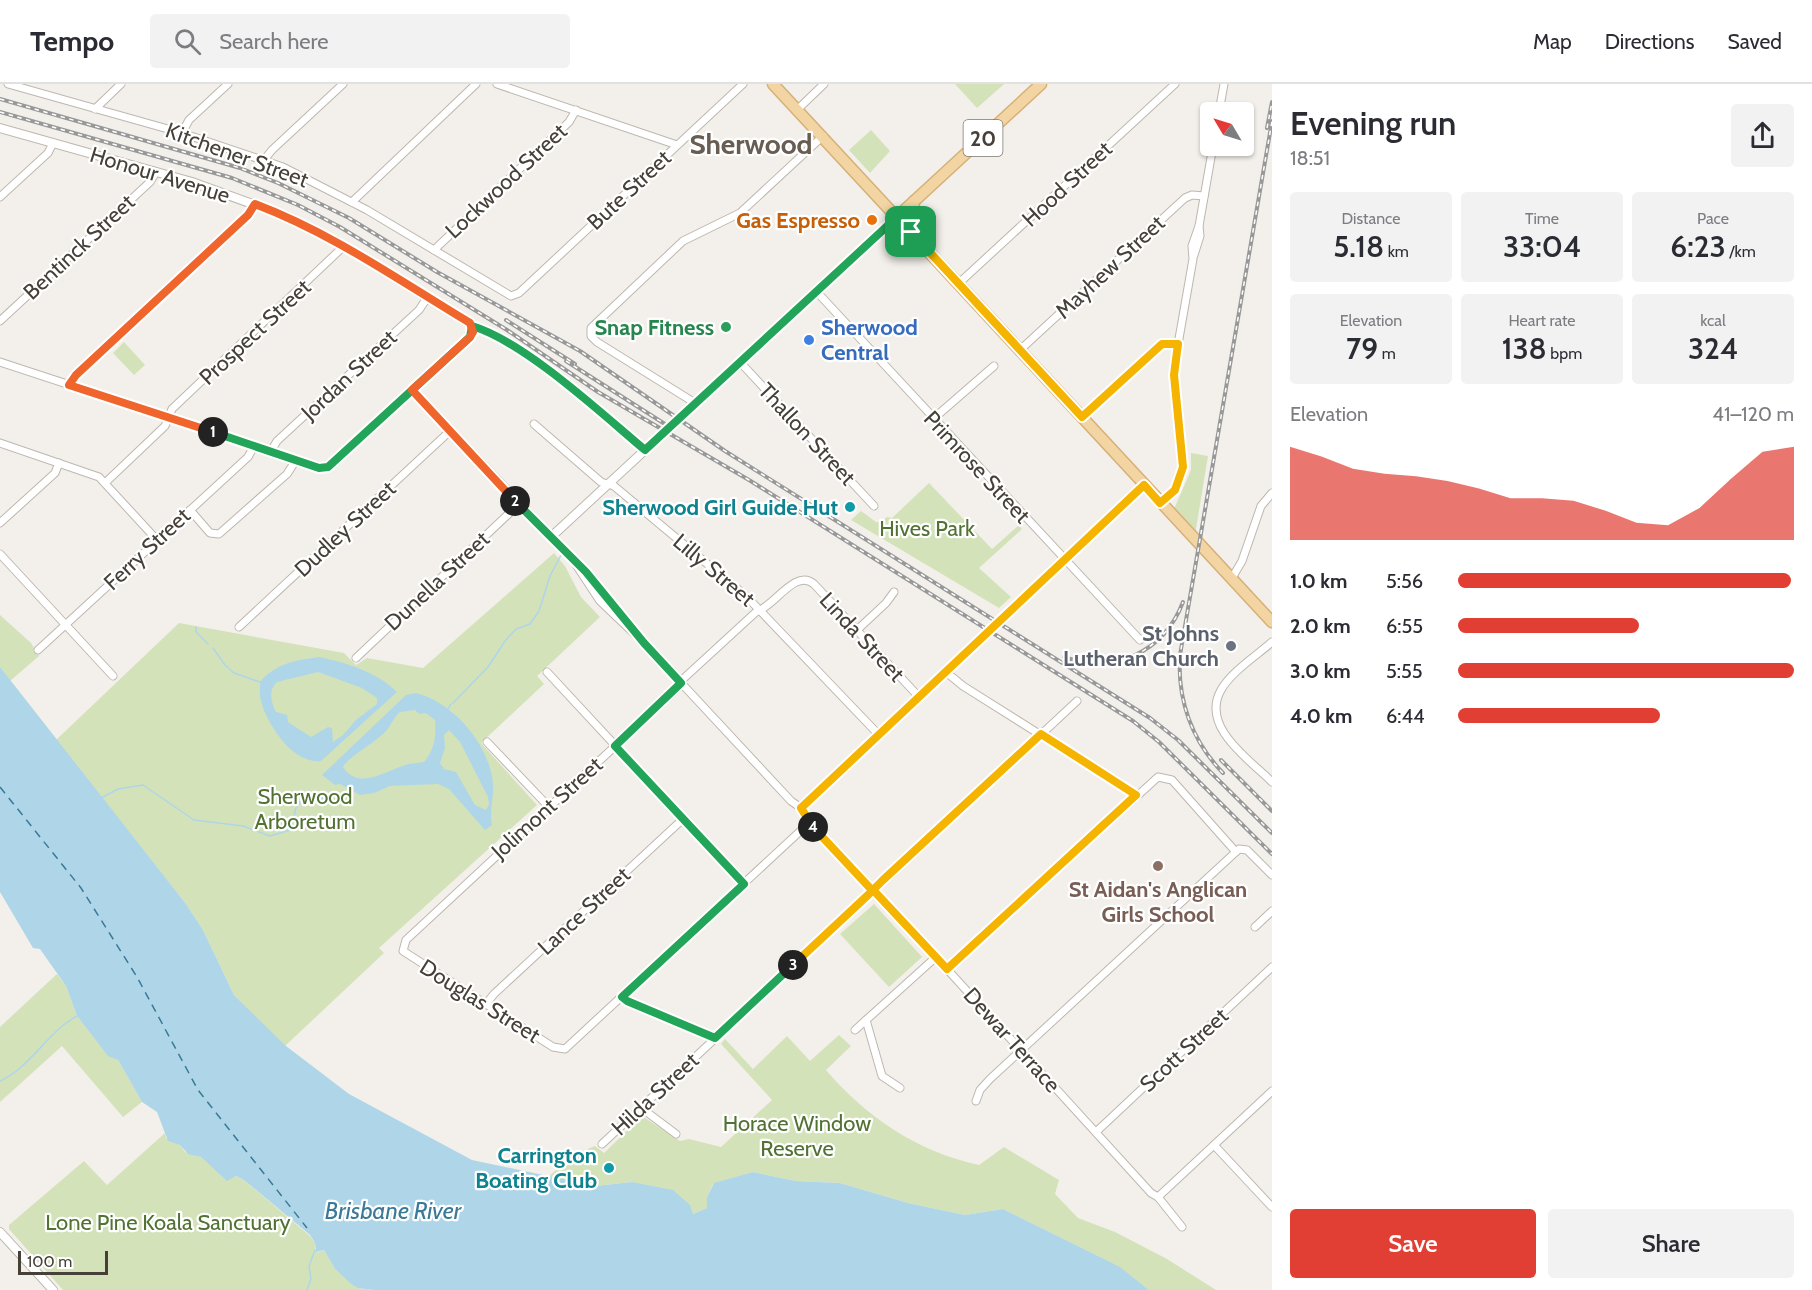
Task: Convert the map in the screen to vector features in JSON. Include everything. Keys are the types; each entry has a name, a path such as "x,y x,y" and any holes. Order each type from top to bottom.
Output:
{"main road":[{"path":"773,84 1272,622"},
{"name":"20","path":"897,217 1041,84"},
{"path":"911,232 914,201"}],"street":[{"name":"Kitchener Street","path":"8,84 182,133 264,160 352,202 507,296 514,296"},
{"path":"95,109 121,84"},
{"path":"182,133 189,120 228,84"},
{"path":"264,160 343,84"},
{"path":"352,202 476,84"},
{"path":"497,84 677,145"},
{"name":"Bute Street","path":"514,296 743,84"},
{"path":"798,109 824,84"},
{"name":"Hood Street","path":"958,284 1175,84"},
{"path":"1221,102 1224,84"},
{"name":"Lockwood Street","path":"434,250 569,122 576,110"},
{"name":"Honour Avenue","path":"0,128 156,172 255,204 296,220 344,246 472,326 489,332 534,359 645,450"},
{"path":"695,403 685,394 597,342 590,334 594,325 678,245 737,215 823,136"},
{"path":"0,197 48,153 53,143"},
{"path":"1160,503 1175,490 1183,467 1174,375 1193,259 1199,239 1198,226 1211,156"},
{"name":"Bentinck Street","path":"0,321 150,182 156,172"},
{"name":"Mayhew Street","path":"1020,350 1185,198 1192,195 1204,196"},
{"path":"69,385 76,375 248,215 255,204"},
{"path":"551,537 897,217"},
{"name":"Prospect Street","path":"105,483 165,426 172,409 344,246"},
{"name":"Primrose Street","path":"816,291 1064,561 1140,640"},
{"name":"Jordan Street","path":"271,452 277,441 419,310 427,298"},
{"path":"0,362 326,468 470,337 472,326"},
{"path":"1082,417 1162,344 1178,344"},
{"name":"Thallon Street","path":"740,362 874,506"},
{"path":"933,419 994,366"},
{"name":"Dewar Terrace","path":"412,390 518,505 612,602 644,643 790,801 801,808 809,823 936,957 1151,1193 1158,1197 1182,1227"},
{"name":"Lilly Street","path":"534,424 601,482 614,486 761,610 879,735"},
{"name":"Dudley Street","path":"239,627 450,431"},
{"path":"0,443 97,476 157,540"},
{"name":"Ferry Street","path":"38,650 248,457 254,446"},
{"path":"190,510 210,533 219,534 287,474 296,460"},
{"path":"0,523 55,472 59,463"},
{"path":"801,808 1144,485"},
{"path":"1232,578 1242,561 1261,506 1272,493"},
{"name":"Dunella Street","path":"356,658 518,505"},
{"path":"0,554 113,676"},
{"name":"Jolimont Street","path":"403,949 406,940 756,612 796,581 804,579"},
{"name":"Linda Street","path":"804,579 811,582 919,698"},
{"path":"856,631 886,603 894,592"},
{"path":"1272,642 1226,684 1217,700 1217,717 1227,736 1272,782"},
{"path":"547,672 744,884"},
{"path":"946,672 963,686 1136,795"},
{"name":"Hilda Street","path":"602,1144 1077,701"},
{"path":"487,742 549,807"},
{"path":"947,969 1156,778 1170,779 1236,852"},
{"name":"Lance Street","path":"486,1004 494,994 683,819"},
{"path":"715,1038 622,997 809,823"},
{"path":"976,1101 983,1086 1236,852 1246,849 1272,875"},
{"path":"1255,927 1272,911"},
{"name":"Douglas Street","path":"403,949 408,955 561,1049 570,1046 622,997"},
{"path":"855,1030 936,957"},
{"name":"Scott Street","path":"1096,1132 1272,967"},
{"path":"867,1020 882,1076 900,1088"},
{"path":"1158,1197 1272,1091"},
{"path":"640,1107 676,1134"},
{"path":"1214,1145 1272,1207"},
{"path":"0,1232 53,1290"}],"green space":[{"path":"955,84 1004,84 977,108"},
{"path":"871,130 890,151 870,173 849,150"},
{"path":"124,342 145,365 134,375 113,353"},
{"path":"1191,453 1208,456 1195,535 1174,509 1191,470"},
{"name":"Hives Park","path":"929,483 992,549 1019,525 1022,529 979,568 1011,597 999,608 851,520 861,511 876,522 881,522 887,517 892,518"},
{"name":"Sherwood Arboretum","path":"554,553 565,566 581,597 600,617 537,676 544,684 481,743 537,805 379,948 384,953 285,1046 234,995 203,930 186,904 56,740 179,623 344,653 356,665 367,658 423,668"},
{"path":"0,615 31,643 39,656 10,681 0,667"},
{"path":"874,904 922,957 889,987 840,934"},
{"path":"57,974 66,986 77,1016 108,1055 118,1060 142,1102 123,1117 62,1046 0,1102 0,1027"},
{"name":"Horace Window Reserve","path":"839,1035 851,1046 826,1070 858,1103 895,1130 935,1151 979,1165 1004,1147 1059,1180 1055,1194 1078,1218 1115,1232 1167,1259 1216,1290 1149,1290 1119,1267 1003,1209 965,1215 908,1203 840,1183 796,1181 753,1172 713,1184 707,1197 707,1208 693,1214 632,1182 595,1186 548,1177 573,1155 595,1146 604,1153 634,1124 639,1114 680,1141 689,1139 721,1147 772,1100 721,1044 725,1039 753,1069 787,1036 810,1061"},
{"name":"Lone Pine Koala Sanctuary","path":"165,1133 166,1138 180,1145 185,1152 201,1157 227,1180 236,1176 244,1180 310,1236 315,1243 315,1250 318,1252 324,1250 335,1269 357,1288 375,1290 63,1290 9,1229 9,1225 84,1161 107,1185"}],"water":[{"path":"320,657 361,669 380,679 397,692 321,761 311,761 292,750 276,732 264,711 260,696 260,682 273,670 287,664","holes":["318,672 362,688 377,698 377,704 333,742 332,728 328,727 311,737 288,722 287,715 276,712 271,697 272,689 277,682"]},
{"name":"Brisbane River","path":"0,667 186,904 203,930 234,995 286,1046 349,1094 472,1160 595,1186 632,1182 673,1190 690,1205 693,1214 707,1208 707,1197 714,1183 753,1172 796,1181 840,1183 908,1203 965,1215 1003,1209 1120,1267 1149,1290 375,1290 357,1288 335,1269 324,1250 316,1252 315,1243 310,1235 244,1180 236,1176 227,1181 201,1157 188,1154 180,1145 168,1141 157,1112 142,1102 118,1060 108,1056 77,1016 66,986 40,949 33,948 0,892"},
{"path":"416,693 443,706 456,715 477,740 485,755 493,784 492,825 485,830 449,789 438,784 390,786 374,793 360,795 340,784 335,785 322,775 406,695","holes":["415,710 419,714 426,713 435,720 434,742 424,762 407,764 372,777 357,778 349,774 343,767 350,759 385,732 400,712","449,730 460,742 488,797 489,805 486,810 475,805 456,772 444,769 440,763 445,748 444,735"]}],"waterway":[{"path":"453,703 488,667 516,629 530,624 539,611 550,576 561,555"},
{"path":"196,627 196,632 208,644"},
{"path":"213,648 234,673 260,682"},
{"path":"448,709 451,704"},
{"path":"101,798 118,789 143,785 194,820 243,826 270,836 290,830 296,808 309,790"},
{"path":"303,799 320,800 324,797"},
{"path":"0,1081 21,1067 57,1031 77,1016"},
{"path":"307,1290 311,1279 309,1266 315,1250"}],"ferry route":[{"path":"0,787 81,888 137,977 198,1090 307,1228"}],"railway":[{"path":"0,99 240,168 278,183 349,218 437,272 580,351 725,451 1150,718 1178,740 1272,833"},
{"path":"1267,128 1272,102"},
{"path":"0,112 232,178 298,205 340,227 507,330 598,392 749,480 1133,721 1159,742 1272,854"},
{"path":"1223,773 1203,747 1189,719 1181,688 1180,655 1272,121"},
{"path":"506,320 575,364"},
{"path":"566,361 668,426"},
{"path":"1064,657 1083,662 1101,663 1119,661 1135,655 1150,646 1163,634 1183,602"},
{"path":"1221,760 1272,811"}],"place":[{"name":"Gas Espresso","path":"872,220"},
{"name":"Snap Fitness","path":"726,327"},
{"name":"Sherwood Central","path":"809,340"},
{"name":"Sherwood Girl Guide Hut","path":"850,507"},
{"name":"St Johns Lutheran Church","path":"1231,646"},
{"name":"St Aidan's Anglican Girls School","path":"1158,866"},
{"name":"Carrington Boating Club","path":"609,1168"}],"district":[{"name":"Sherwood","path":"751,144"}],"route":[{"path":"911,232 897,217 645,450 534,359 489,332 472,326 473,332 470,337 412,390 332,465 324,468 69,385 76,375 248,215 255,204 296,220 344,246 470,323 473,332 470,337 412,390 532,519 586,572 644,643 681,683 615,746 744,884 622,997 711,1034 715,1038 873,890 879,885 883,880 1041,734 1136,795 947,969 876,893 873,890 870,888 815,828 810,825 801,808 1144,485 1160,503 1175,490 1183,467 1174,383 1178,344 1167,342 1162,344 1082,417 911,232"}]}
